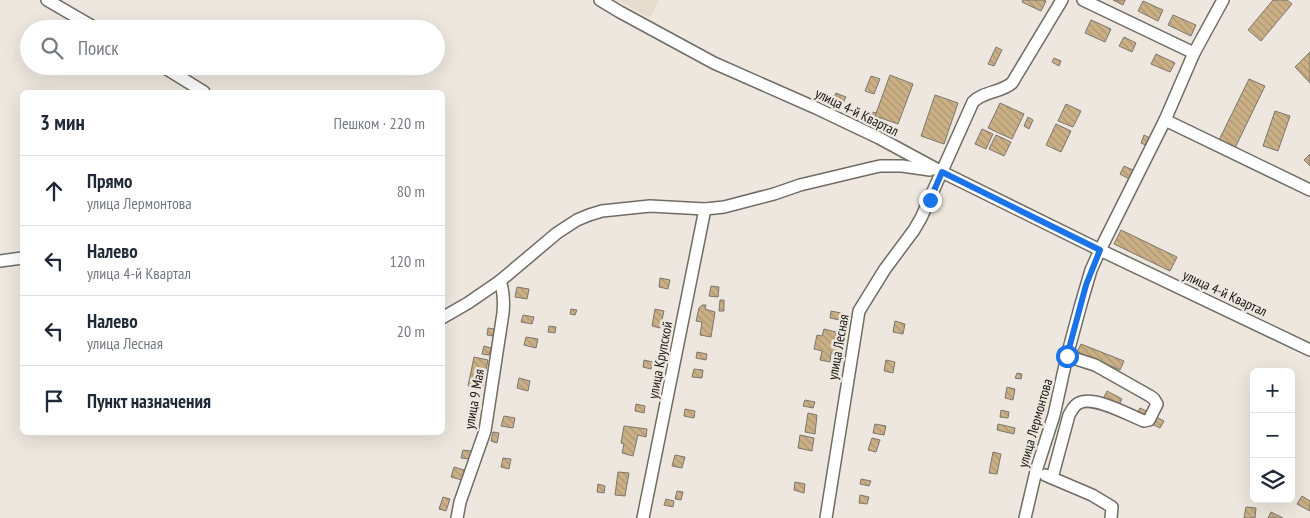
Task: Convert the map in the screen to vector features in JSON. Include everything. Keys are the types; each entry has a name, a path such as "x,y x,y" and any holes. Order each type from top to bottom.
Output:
{"street":[{"path":"47,0 81,20"},
{"name":"улица 4-й Квартал","path":"601,0 714,63 879,138 942,172 1100,250 1310,350"},
{"name":"улица Лесная","path":"826,518 859,311 885,269 914,230 930,200 973,102 978,97 1012,83 1062,0"},
{"path":"1082,0 1194,53"},
{"path":"1100,250 1165,120 1194,53 1223,0"},
{"path":"177,75 201,90"},
{"path":"1165,120 1310,190"},
{"path":"445,316 468,304 500,281 557,233 576,220 589,215 618,209 650,206 706,209 724,207 850,172 880,166 919,168 942,172"},
{"name":"улица Крупской","path":"643,518 706,209"},
{"name":"улица Лермонтова","path":"1025,518 1036,471 1050,431 1086,285 1100,250"},
{"path":"0,261 20,258"},
{"name":"улица 9 Мая","path":"457,518 460,502 485,431 503,314 503,290 500,281"},
{"path":"1052,478 1070,415 1077,404 1093,401 1144,421 1149,420 1157,404 1150,396 1102,368 1087,361 1067,356"},
{"path":"1036,471 1092,495 1112,507 1111,518"}],"shaded area":[{"path":"617,0 659,0 650,18"}],"building":[{"path":"1023,0 1046,1 1041,11 1022,2"},
{"path":"1113,0 1125,0 1123,5"},
{"path":"1273,0 1287,0 1292,4 1261,41 1248,30"},
{"path":"1143,1 1163,10 1158,21 1138,11"},
{"path":"1173,15 1196,25 1191,36 1168,25"},
{"path":"1091,20 1111,29 1105,42 1085,33"},
{"path":"1124,37 1136,43 1132,52 1119,46"},
{"path":"996,47 1002,50 994,66 988,64"},
{"path":"1310,52 1310,83 1295,67"},
{"path":"1156,54 1175,63 1170,72 1151,64"},
{"path":"1054,58 1061,61 1059,66 1052,62"},
{"path":"890,75 913,84 898,124 875,116"},
{"path":"871,76 880,79 874,94 865,91"},
{"path":"1249,79 1265,86 1235,148 1219,140"},
{"path":"836,93 846,97 839,111 830,107"},
{"path":"935,95 958,103 944,144 921,136"},
{"path":"1000,103 1024,114 1012,139 988,128"},
{"path":"1066,104 1081,111 1073,127 1058,121"},
{"path":"1275,111 1290,116 1278,151 1263,146"},
{"path":"873,112 876,113 875,116 881,118 876,129 867,125"},
{"path":"860,115 868,119 866,124 857,120"},
{"path":"1028,117 1033,120 1029,129 1024,126"},
{"path":"1056,124 1071,131 1061,152 1046,145"},
{"path":"982,129 993,134 986,149 975,144"},
{"path":"996,135 1011,142 1004,156 989,149"},
{"path":"1144,135 1152,139 1148,146 1141,143"},
{"path":"1310,154 1310,166 1304,160"},
{"path":"1124,166 1135,171 1131,180 1120,174"},
{"path":"1121,230 1177,257 1170,271 1114,244"},
{"path":"660,278 670,280 668,289 659,287"},
{"path":"711,286 719,287 718,297 709,296"},
{"path":"517,287 529,289 527,299 515,297"},
{"path":"720,300 724,300 724,311 719,311"},
{"path":"702,305 706,305 705,309 715,312 711,337 700,335 702,322 696,321 699,308"},
{"path":"571,309 577,310 575,315 570,314"},
{"path":"655,309 664,311 660,328 652,326"},
{"path":"831,311 841,313 840,320 830,318"},
{"path":"523,315 534,317 532,324 521,322"},
{"path":"895,321 905,324 903,334 893,332"},
{"path":"549,326 556,327 555,333 548,332"},
{"path":"488,328 494,329 493,336 487,335"},
{"path":"824,329 836,332 834,343 842,344 840,355 831,353 830,362 820,360 822,351 814,349 817,335 822,336"},
{"path":"526,337 538,339 536,348 524,345"},
{"path":"1081,344 1124,361 1120,370 1077,352"},
{"path":"484,346 491,348 489,355 482,354"},
{"path":"697,352 707,354 706,360 696,358"},
{"path":"474,357 488,360 482,389 468,386"},
{"path":"644,360 653,362 651,369 643,367"},
{"path":"886,360 895,362 893,373 884,371"},
{"path":"694,369 703,370 702,378 692,377"},
{"path":"1017,373 1022,374 1021,379 1015,378"},
{"path":"519,378 530,381 528,391 517,388"},
{"path":"1007,387 1015,389 1013,400 1005,398"},
{"path":"1107,391 1122,399 1119,405 1104,397"},
{"path":"805,400 815,402 813,408 803,406"},
{"path":"636,404 645,406 644,413 635,411"},
{"path":"469,406 477,407 475,414 468,413"},
{"path":"1140,408 1148,412 1145,419 1137,414"},
{"path":"685,409 695,411 694,418 684,416"},
{"path":"1001,410 1009,412 1008,418 1000,417"},
{"path":"808,413 817,415 815,434 805,432"},
{"path":"504,416 515,418 513,428 501,426"},
{"path":"1156,417 1164,421 1160,428 1152,424"},
{"path":"875,424 886,426 884,435 873,433"},
{"path":"998,424 1015,428 1014,434 997,430"},
{"path":"624,426 647,429 646,437 638,435 633,456 622,453 624,444 621,443"},
{"path":"493,432 499,433 497,443 491,441"},
{"path":"800,435 814,438 812,451 798,448"},
{"path":"872,438 880,440 876,452 868,450"},
{"path":"463,450 471,451 470,459 461,458"},
{"path":"993,452 1001,454 997,474 989,473"},
{"path":"675,455 685,457 682,468 672,466"},
{"path":"503,458 511,459 509,469 501,467"},
{"path":"454,467 464,470 462,480 451,477"},
{"path":"618,472 629,473 625,496 615,495"},
{"path":"861,479 871,481 869,486 860,484"},
{"path":"795,482 805,484 804,493 794,490"},
{"path":"598,484 605,486 604,493 597,492"},
{"path":"677,491 683,492 681,500 675,499"},
{"path":"860,495 869,497 867,504 859,503"},
{"path":"1302,496 1310,501 1310,511 1297,504"},
{"path":"443,497 450,499 446,511 439,509"},
{"path":"666,499 674,501 673,507 664,505"},
{"path":"1246,507 1256,508 1255,518 1244,518"},
{"path":"1271,512 1283,518 1268,518"}],"route":[{"path":"930,200 942,172 1100,250 1086,285 1067,356"}]}
